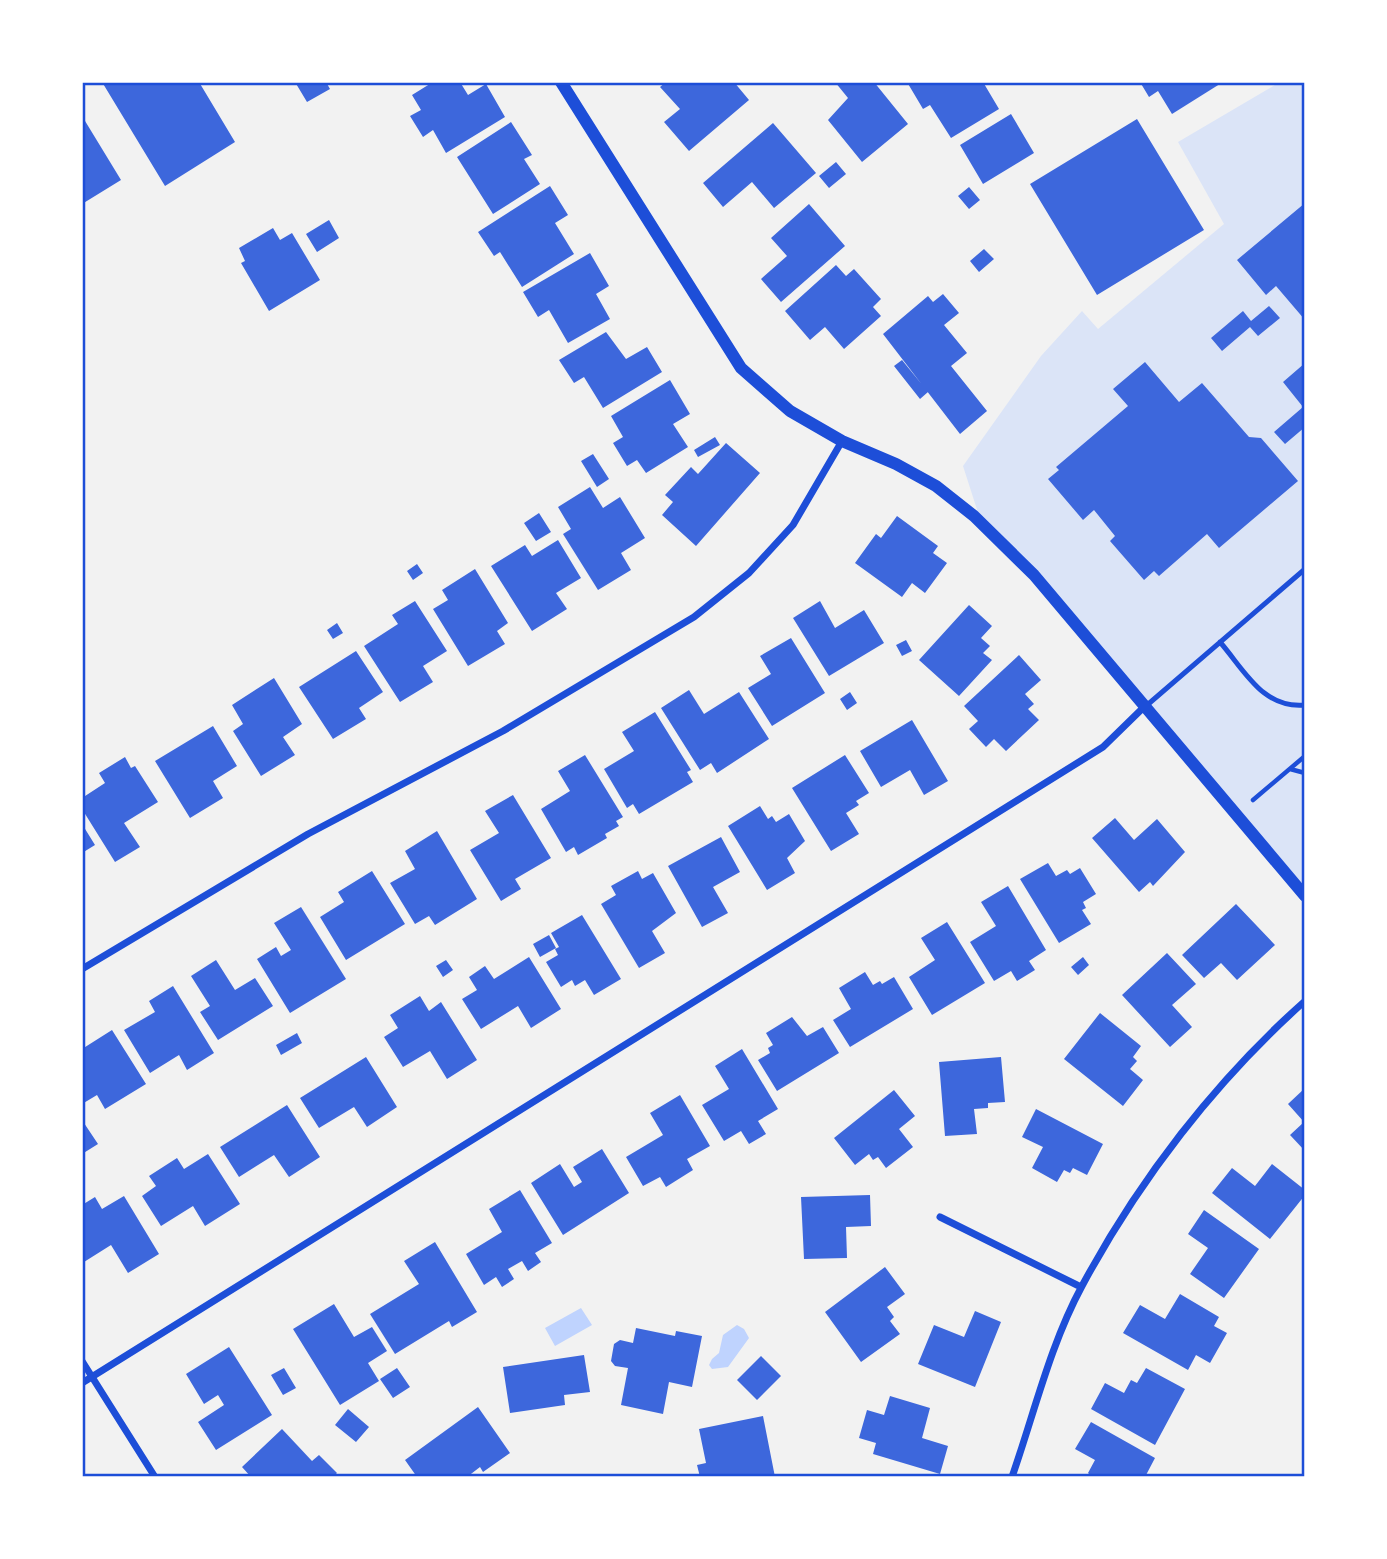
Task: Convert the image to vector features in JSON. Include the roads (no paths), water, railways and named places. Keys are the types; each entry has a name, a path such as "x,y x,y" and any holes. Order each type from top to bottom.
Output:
{"street":[{"path":"561,82 741,368 790,411 842,441 896,464 936,486 974,516 1034,575 1305,896"},
{"path":"82,969 308,834 503,731 694,617 749,573 793,525 842,441"},
{"path":"82,1382 1103,747 1146,706"},
{"path":"1012,1477 1051,1361 1081,1287 1156,1167 1254,1046 1305,1001"},
{"path":"940,1217 1081,1287"},
{"path":"82,1361 155,1477"}],"lane":[{"path":"1146,706 1305,569"},
{"path":"1220,642 1270,700 1288,706 1305,705"}],"water":[{"path":"581,1308 592,1325 555,1346 545,1328"},
{"path":"737,1325 744,1329 749,1338 728,1367 712,1369 709,1365 719,1353 723,1335"}]}
